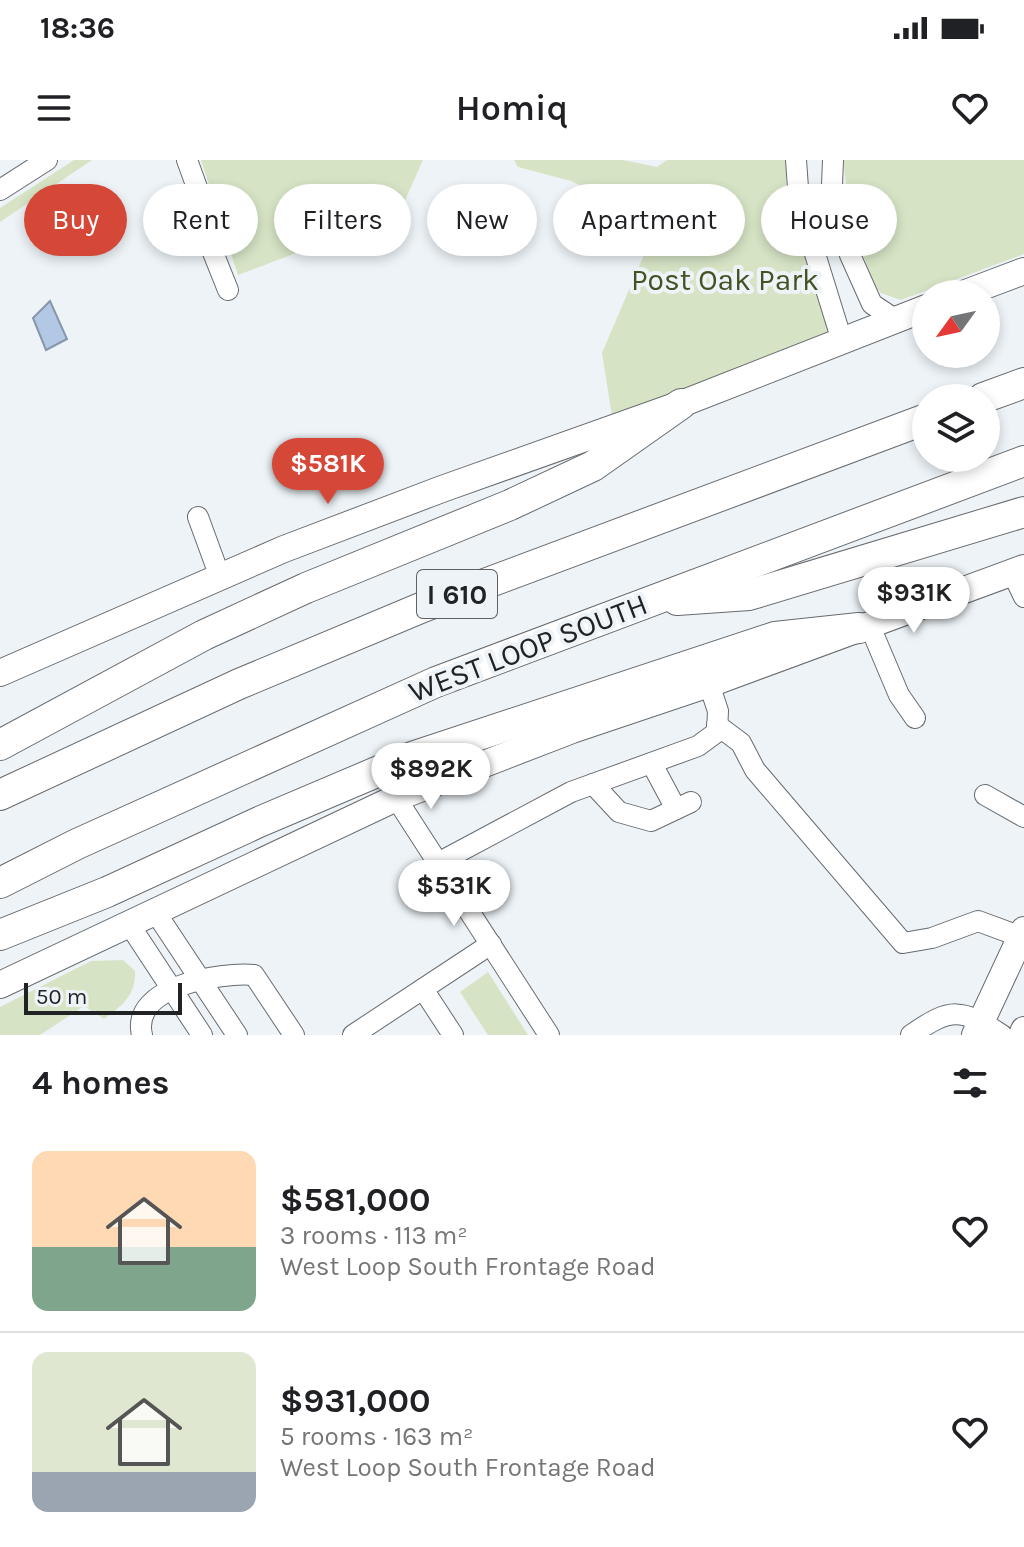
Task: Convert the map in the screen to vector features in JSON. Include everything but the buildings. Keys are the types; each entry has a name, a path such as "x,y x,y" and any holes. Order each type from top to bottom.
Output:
{"highway":[{"path":"1000,392 1024,383"},
{"path":"0,745 204,635 306,588 510,505 593,466 681,404"},
{"name":"I 610","path":"0,795 239,684 423,607 912,424"},
{"name":"WEST LOOP SOUTH","path":"0,883 77,844 436,682 1024,461"},
{"path":"643,603 749,595 1024,512"},
{"path":"0,935 107,892 259,822 412,757 775,637 864,626"}],"main road":[{"path":"1000,280 1024,271"},
{"path":"0,673 284,549 681,404 912,314"},
{"path":"0,985 396,798 572,730 709,684 1018,570"},
{"path":"986,1031 1023,935"}],"street":[{"path":"2,185 47,160"},
{"path":"187,160 203,204 204,230 228,290"},
{"path":"796,160 799,202 842,341"},
{"path":"833,160 832,185 850,255 872,304 896,320"},
{"path":"198,517 220,577"},
{"path":"1018,570 1024,597"},
{"path":"864,626 899,695 915,718"},
{"path":"438,863 544,805 698,746 717,732 718,711 709,684"},
{"path":"717,725 741,743 755,770 903,943 932,938 978,921 1023,935"},
{"path":"593,784 619,812 651,821 684,806 652,764"},
{"path":"985,795 1024,817"},
{"path":"396,798 549,1035"},
{"path":"156,913 237,1035"},
{"path":"129,924 202,1035"},
{"path":"353,1035 491,944"},
{"path":"142,1035 140,1024 149,1006 172,989 200,979 233,973 254,975 294,1035"},
{"path":"423,989 446,1032"},
{"path":"911,1035 945,1014 962,1015 986,1031"}],"green space":[{"path":"74,160 92,160 56,184 37,184"},
{"path":"201,160 423,160 411,187 411,184 274,184 274,256 288,256 238,275 232,256 258,256 258,184 209,184"},
{"name":"Post Oak Park","path":"514,160 623,160 657,167 667,160 787,160 786,184 761,184 761,256 808,256 832,333 612,416 602,353 643,256 745,256 745,184 578,184 518,167"},
{"path":"843,160 1024,160 1024,254 954,280 912,280 912,296 901,300 881,293 873,284 864,256 897,256 897,184 846,184"},
{"path":"24,192 24,206 0,222 0,208"},
{"path":"123,960 135,971 133,987 122,1004 104,1019 84,1006 40,1035 0,1035 0,1007 91,961"},
{"path":"488,972 528,1035 488,1035 460,992"}],"water":[{"path":"50,301 67,339 46,350 33,318"}]}
